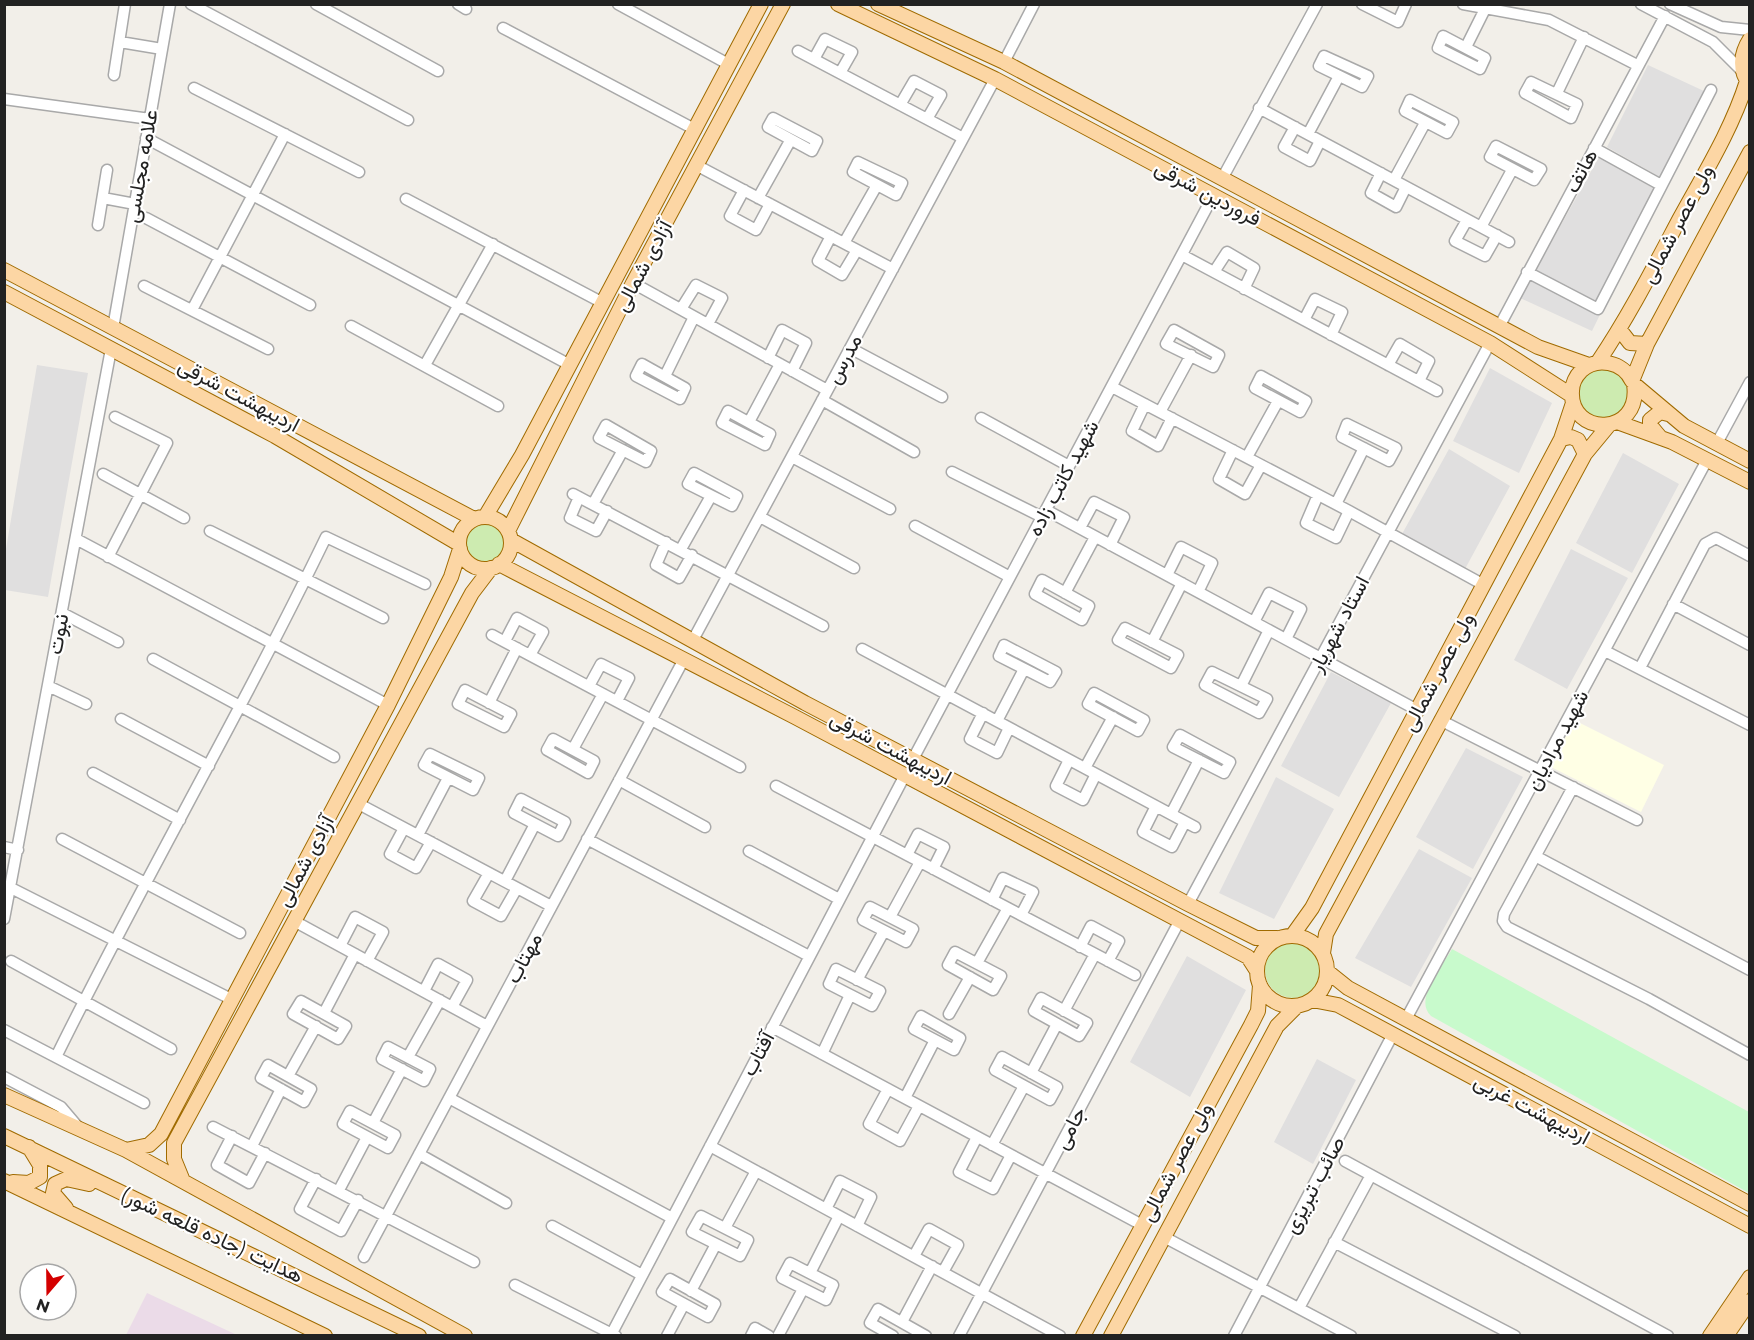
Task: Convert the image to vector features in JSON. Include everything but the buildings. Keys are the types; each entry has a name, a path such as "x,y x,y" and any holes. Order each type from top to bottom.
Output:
{"main road":[{"name":"آزادی شمالی","path":"479,518 570,365 761,4"},
{"name":"آزادی شمالی","path":"509,535 633,283 783,4"},
{"name":"فروردین شرقی","path":"838,4 995,79 1490,343 1541,373 1572,399"},
{"name":"فروردین شرقی","path":"878,4 1004,62 1223,177 1499,327 1554,354 1594,364"},
{"name":"ولی عصر شمالی","path":"1594,364 1620,330 1735,114 1746,79 1742,59 1749,39"},
{"name":"ولی عصر شمالی","path":"1633,382 1647,344 1749,152"},
{"name":"اردیبهشت شرقی","path":"4,270 178,363 479,518"},
{"name":"اردیبهشت شرقی","path":"4,292 275,436 459,546"},
{"path":"1620,330 1630,343 1647,344"},
{"path":"1541,373 1552,369 1554,354"},
{"path":"169,380 178,363"},
{"path":"1749,461 1684,426 1616,365 1594,364 1576,377 1572,399 1583,418 1600,425 1613,424 1660,437 1749,482"},
{"path":"1613,424 1630,410 1634,402 1633,382"},
{"name":"ولی عصر شمالی","path":"1292,936 1312,909 1419,711 1561,439 1572,399"},
{"path":"1660,437 1650,425 1650,420 1660,412 1668,414"},
{"name":"ولی عصر شمالی","path":"1323,953 1326,934 1440,720 1586,454 1613,424"},
{"path":"1561,439 1571,437 1578,440 1586,454"},
{"path":"479,518 498,521 509,535 510,549 495,566 471,565 459,546 463,529 479,518"},
{"name":"اردیبهشت شرقی","path":"509,535 789,694 1188,904 1256,938 1277,938"},
{"name":"آزادی شمالی","path":"161,1134 388,705 451,577 459,546"},
{"name":"آزادی شمالی","path":"174,1143 472,593 495,566"},
{"name":"اردیبهشت شرقی","path":"495,566 777,707 1180,920 1248,957 1258,978"},
{"path":"777,707 791,707 793,700 789,694"},
{"path":"811,725 808,714 818,709"},
{"path":"304,862 320,871"},
{"path":"1312,909 1319,920 1333,922"},
{"path":"1235,950 1245,945 1245,933"},
{"path":"1292,936 1308,939 1323,953 1328,972 1322,990 1312,1000 1297,1006 1278,1003 1269,998 1258,978 1262,952 1277,938 1292,936"},
{"name":"اردیبهشت غربی","path":"1328,972 1356,993 1749,1204"},
{"name":"ولی عصر شمالی","path":"1083,1335 1258,1011 1258,978"},
{"path":"1342,1007 1343,999 1349,994 1356,993"},
{"name":"اردیبهشت غربی","path":"1312,1000 1342,1007 1749,1226"},
{"name":"ولی عصر شمالی","path":"1111,1335 1271,1036 1277,1026 1297,1006"},
{"path":"1251,1025 1258,1021 1265,1022 1271,1028 1271,1036"},
{"path":"4,1095 126,1150 465,1335"},
{"path":"126,1150 149,1145 161,1134 167,1143 174,1143 174,1159 183,1181"},
{"name":"هدایت (جاده قلعه شور)","path":"4,1136 419,1335"},
{"path":"5,1181 29,1183 40,1177 40,1165 28,1147"},
{"path":"73,1213 53,1193 55,1184 60,1180 75,1179 161,1211"},
{"name":"هدایت (جاده قلعه شور)","path":"5,1181 326,1335"},
{"path":"1710,1335 1749,1277"},
{"path":"1726,1335 1749,1301"}],"street":[{"path":"114,75 125,4"},
{"name":"علامه مجلسی","path":"112,328 170,4"},
{"path":"191,4 408,120"},
{"path":"316,4 438,71"},
{"path":"1004,62 1035,4"},
{"path":"1223,177 1317,4"},
{"path":"1362,4 1398,22 1406,4"},
{"path":"1463,4 1549,20 1637,65"},
{"path":"1641,4 1713,42 1746,79"},
{"path":"1670,4 1721,27 1749,30"},
{"path":"622,6 730,65"},
{"path":"1466,47 1485,9"},
{"name":"هاتف","path":"1499,327 1665,16"},
{"path":"503,28 696,130"},
{"path":"1557,93 1584,37"},
{"path":"814,59 825,39 852,52 840,73"},
{"path":"120,42 162,49"},
{"path":"798,51 963,138"},
{"path":"1308,134 1339,76"},
{"name":"مدرس","path":"693,640 995,79"},
{"path":"900,105 914,81 941,95 927,119"},
{"path":"194,88 359,172"},
{"path":"1527,272 1598,309 1711,90"},
{"path":"4,99 150,119"},
{"path":"1259,108 1509,242"},
{"path":"1394,180 1425,123"},
{"path":"1294,127 1284,147 1310,161 1320,141"},
{"path":"192,310 285,134"},
{"path":"146,138 570,365"},
{"path":"758,198 790,141"},
{"path":"1593,148 1661,185"},
{"path":"696,165 892,268"},
{"path":"98,225 107,170"},
{"path":"1481,227 1512,170"},
{"path":"1381,173 1371,193 1396,207 1406,187"},
{"path":"844,243 877,185"},
{"path":"744,190 730,216 756,230 770,204"},
{"name":"شهید کاتب زاده","path":"913,759 1213,196"},
{"path":"103,198 135,204"},
{"path":"406,199 603,303"},
{"path":"146,218 310,305"},
{"path":"1467,220 1455,241 1485,256 1497,235"},
{"path":"831,236 819,261 842,274 857,250"},
{"path":"425,364 493,244"},
{"path":"1214,272 1227,252 1254,268 1244,288"},
{"path":"1182,255 1437,391"},
{"path":"633,283 792,371 914,452"},
{"path":"681,309 696,285 722,298 708,324"},
{"path":"144,286 268,349"},
{"path":"1304,320 1315,299 1342,312 1331,335"},
{"path":"664,376 694,317"},
{"path":"351,326 425,364 498,406"},
{"path":"768,357 783,330 806,343 792,371"},
{"path":"1174,330 1219,355 1213,367 1191,355 1166,344 1174,330"},
{"name":"استاد شهریار","path":"1188,904 1490,343"},
{"path":"1388,365 1400,344 1429,361 1419,381"},
{"path":"850,348 942,397"},
{"name":"نبوت","path":"4,919 111,349"},
{"path":"1160,412 1191,355"},
{"path":"749,422 780,364"},
{"path":"1717,443 1747,394 1749,382"},
{"path":"1112,387 1336,504 1484,585"},
{"path":"1246,457 1278,401"},
{"path":"1145,404 1132,431 1158,446 1172,418"},
{"path":"108,557 167,443 115,417"},
{"path":"981,418 1069,466"},
{"path":"1347,424 1396,448 1389,461 1364,448 1342,437 1347,424"},
{"path":"1336,504 1364,448"},
{"path":"593,504 623,450"},
{"path":"1233,450 1219,479 1245,494 1261,465"},
{"path":"792,457 890,509"},
{"name":"شهید مرادیان","path":"1406,1019 1707,460"},
{"path":"952,472 1080,528 1419,711"},
{"path":"103,474 184,518"},
{"path":"607,511 596,531 570,518 576,495 607,511 666,542 729,574 823,626"},
{"path":"1318,495 1306,523 1336,538 1349,511"},
{"path":"681,549 711,496"},
{"path":"1080,528 1094,502 1124,517 1110,545"},
{"path":"760,517 854,568"},
{"path":"915,526 1010,577"},
{"path":"210,531 383,618"},
{"path":"56,1057 114,940 274,645 326,537 425,584"},
{"path":"1065,593 1095,537"},
{"path":"1640,668 1704,544 1716,538 1749,556"},
{"path":"75,539 388,705"},
{"path":"666,542 656,565 679,578 692,555"},
{"path":"1167,575 1181,547 1212,563 1198,592"},
{"path":"1042,580 1065,593 1089,606 1082,620 1035,594 1042,580"},
{"path":"1152,642 1182,584"},
{"path":"1254,622 1269,593 1301,609 1286,639"},
{"path":"1673,604 1749,645"},
{"path":"62,613 118,642"},
{"path":"505,641 517,618 543,632 531,655"},
{"path":"1125,628 1152,642 1178,655 1171,668 1118,640 1125,628"},
{"path":"1241,686 1269,630"},
{"path":"492,634 740,767"},
{"path":"1004,645 1056,672 1050,682 1024,669 999,656 1004,645"},
{"path":"489,703 517,648"},
{"path":"862,649 983,713 1171,814 1190,825 1172,847 1143,832 1156,806"},
{"path":"1605,651 1749,725"},
{"path":"153,659 334,757"},
{"name":"مهتاب","path":"364,1257 684,659"},
{"path":"589,686 601,664 629,678 617,701"},
{"path":"997,721 1024,669"},
{"path":"1212,672 1241,686 1266,699 1259,713 1205,685 1212,672"},
{"path":"48,686 86,704"},
{"path":"465,690 489,703 511,714 504,727 458,704 465,690"},
{"path":"1094,693 1144,720 1138,731 1113,717 1089,704 1094,693"},
{"path":"573,749 603,694"},
{"path":"983,713 970,739 997,753 1010,728"},
{"path":"1085,768 1113,717"},
{"path":"121,719 209,766"},
{"path":"1440,720 1637,820"},
{"path":"1180,735 1230,762 1224,773 1199,760 1173,747 1180,735"},
{"path":"430,753 479,778 473,790 448,778 424,765 430,753"},
{"path":"1069,760 1056,786 1083,800 1096,774"},
{"path":"1171,814 1199,760"},
{"path":"93,773 180,820"},
{"name":"آفتاب","path":"614,1334 642,1275 905,776"},
{"path":"418,835 448,778"},
{"path":"619,780 705,827"},
{"path":"776,786 1135,975"},
{"path":"1573,787 1504,914 1503,921 1507,927 1649,999 1749,1055"},
{"path":"357,802 551,906"},
{"path":"505,881 535,824"},
{"path":"404,828 390,854 416,868 430,842"},
{"path":"907,855 918,834 944,847 933,869"},
{"path":"62,838 144,884 240,933"},
{"path":"587,839 809,956"},
{"path":"4,847 18,850"},
{"path":"749,851 839,899"},
{"path":"1537,857 1749,970"},
{"path":"890,917 920,862"},
{"path":"489,873 473,901 501,916 517,888"},
{"path":"992,900 1004,878 1032,892 1021,915"},
{"path":"11,888 231,999"},
{"path":"870,907 913,929 906,942 884,931 863,920 870,907"},
{"path":"977,963 1008,908"},
{"path":"340,946 355,917 383,932 367,961"},
{"name":"جامی","path":"959,1335 1180,920"},
{"path":"294,921 487,1026"},
{"path":"1080,946 1091,926 1119,941 1108,962"},
{"path":"857,980 884,931"},
{"path":"955,951 1001,976 993,990 970,977 948,965 955,951"},
{"path":"324,1014 355,954"},
{"path":"1064,1011 1095,954"},
{"path":"11,961 171,1049"},
{"path":"424,992 438,964 467,980 452,1007"},
{"path":"836,969 880,991 872,1006 850,996 829,984 836,969"},
{"path":"949,1014 970,977"},
{"path":"822,1054 850,996"},
{"path":"1041,998 1087,1023 1079,1036 1058,1024 1034,1011 1041,998"},
{"path":"301,1000 324,1014 346,1026 338,1039 294,1014 301,1000"},
{"path":"408,1057 440,1000"},
{"path":"1031,1072 1058,1024"},
{"path":"288,1076 316,1026"},
{"path":"772,1027 1142,1225"},
{"path":"4,1030 144,1103"},
{"name":"صائب تبریزی","path":"1234,1335 1392,1034"},
{"path":"905,1098 935,1040"},
{"path":"388,1047 430,1069 424,1081 402,1070 382,1059 388,1047"},
{"path":"1002,1057 1057,1087 1050,1100 1024,1086 995,1070 1002,1057"},
{"path":"268,1065 311,1089 304,1102 281,1089 261,1078 268,1065"},
{"path":"373,1123 402,1070"},
{"path":"4,1077 61,1107 78,1128"},
{"path":"992,1145 1024,1086"},
{"path":"252,1146 281,1089"},
{"path":"888,1089 869,1124 900,1141 919,1106"},
{"path":"449,1098 672,1218"},
{"path":"350,1111 395,1135 388,1148 366,1137 343,1124 350,1111"},
{"path":"213,1127 387,1214 474,1262"},
{"path":"232,1136 216,1166 249,1183 265,1153"},
{"path":"339,1190 366,1137"},
{"path":"977,1137 959,1172 993,1189 1011,1155"},
{"path":"710,1146 1060,1335"},
{"path":"419,1154 506,1203"},
{"path":"1345,1161 1655,1332 1668,1335"},
{"path":"725,1228 756,1171"},
{"path":"1299,1308 1371,1175"},
{"path":"316,1179 300,1209 342,1231 358,1200"},
{"path":"826,1209 840,1181 872,1197 857,1226"},
{"path":"701,1216 725,1228 748,1240 740,1256 692,1232 701,1216"},
{"path":"810,1273 839,1216"},
{"path":"552,1226 642,1275"},
{"path":"914,1256 929,1229 958,1245 943,1272"},
{"path":"1164,1237 1351,1335"},
{"path":"1334,1242 1515,1335"},
{"path":"691,1291 716,1244"},
{"path":"790,1263 833,1285 826,1300 803,1288 782,1278 790,1263"},
{"path":"902,1322 932,1266"},
{"path":"670,1279 715,1304 708,1317 684,1304 662,1292 670,1279"},
{"path":"515,1285 614,1334"},
{"path":"778,1335 803,1288"},
{"path":"667,1335 684,1304"},
{"path":"893,1335 870,1323 878,1309 926,1335"},
{"path":"751,1335 755,1328 769,1335"}],"shaded area":[{"path":"1648,65 1706,92 1660,177 1607,147"},
{"path":"1599,157 1660,192 1592,331 1520,298"},
{"path":"37,365 88,373 48,597 5,590 5,555"},
{"path":"1490,368 1552,403 1519,473 1453,441"},
{"path":"1449,449 1510,486 1465,569 1402,534"},
{"path":"1623,453 1679,484 1632,573 1576,543"},
{"path":"1571,549 1628,578 1567,689 1514,660"},
{"path":"1331,672 1391,703 1339,797 1281,766"},
{"path":"1574,720 1664,765 1641,812 1551,767"},
{"path":"1466,748 1523,777 1473,869 1416,837"},
{"path":"1276,777 1334,809 1274,919 1219,893"},
{"path":"1419,849 1472,878 1411,987 1355,958"},
{"path":"1187,956 1246,990 1190,1097 1130,1062"},
{"path":"1317,1059 1356,1080 1313,1164 1274,1142"},
{"path":"147,1293 237,1335 126,1335"}],"green space":[{"path":"1598,369 1608,369 1621,376 1628,389 1628,399 1621,412 1608,419 1598,419 1589,415 1582,408 1578,399 1578,389 1582,380 1589,373"},
{"path":"485,522 500,528 506,543 500,558 485,564 470,558 464,543 470,528"},
{"path":"1287,942 1299,942 1309,946 1317,954 1321,970 1317,986 1309,994 1299,998 1287,998 1277,994 1269,986 1265,976 1265,964 1269,954 1277,946"},
{"path":"1452,949 1749,1112 1749,1193 1431,1016 1426,1009 1427,992"}]}
